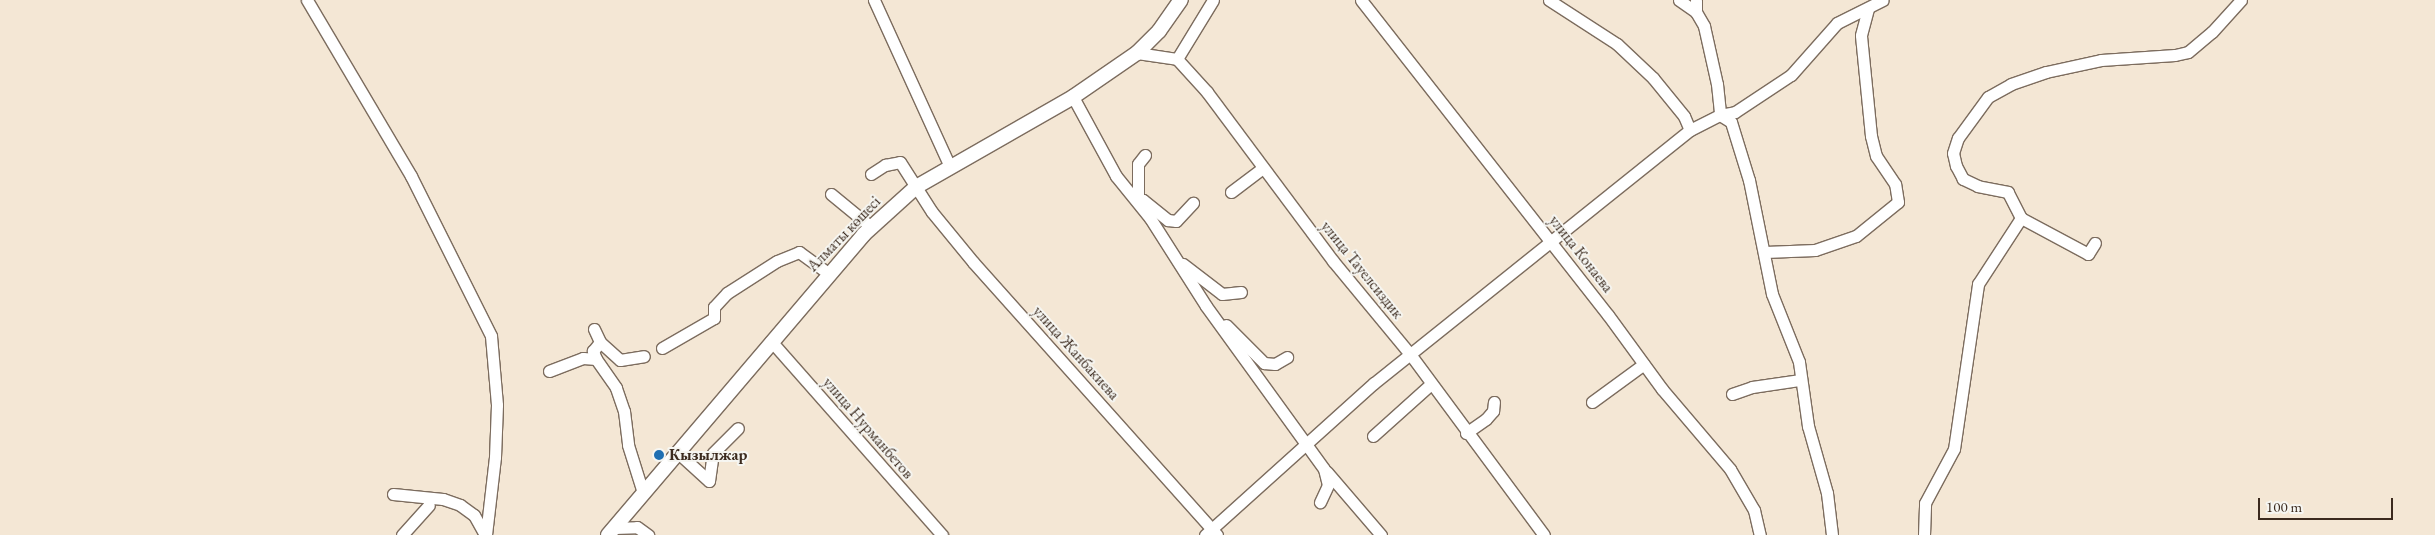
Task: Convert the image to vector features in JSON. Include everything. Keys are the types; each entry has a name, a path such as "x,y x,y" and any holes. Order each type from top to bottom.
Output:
{"main road":[{"name":"Алматы көшесі","path":"611,532 771,341 871,227 916,187 1073,97 1137,53 1159,32 1181,0"}],"street":[{"path":"307,0 411,176 492,336 497,405 485,535"},
{"path":"874,0 950,167"},
{"path":"1137,53 1177,59 1212,0"},
{"name":"улица Конаева","path":"1361,0 1644,364 1730,469 1754,510 1760,535"},
{"path":"1549,0 1617,44 1653,78 1684,116 1690,130"},
{"path":"1679,0 1699,3 1720,115 1731,122 1749,180 1772,294 1799,362 1800,380 1808,426 1827,493 1832,535"},
{"path":"1212,533 1308,443 1410,354 1690,130 1720,115 1735,112 1791,75 1837,23 1883,0"},
{"path":"2095,244 2088,254 2021,218 2008,192 1963,179 1956,166 1953,153 1958,138 1988,97 2011,84 2046,72 2101,60 2175,56 2188,52 2212,32 2241,0"},
{"path":"1765,252 1816,250 1856,236 1898,202 1894,184 1876,156 1871,136 1861,35 1868,9"},
{"name":"улица Тауелсиздик","path":"1177,59 1207,92 1332,261 1410,354 1466,433 1544,535"},
{"path":"1073,97 1116,176 1138,201 1216,318 1299,436 1308,443 1324,469 1380,535"},
{"path":"1138,201 1138,164 1145,155"},
{"name":"улица Жанбакиева","path":"871,174 885,165 900,162 916,187 973,262 1212,533"},
{"path":"1231,192 1263,168"},
{"path":"832,194 871,227"},
{"path":"1138,201 1143,200 1168,220 1176,221 1193,203"},
{"path":"1924,535 1926,503 1954,448 1978,284 2021,218"},
{"path":"1170,250 1205,284 1222,294 1241,292"},
{"path":"662,348 714,318 714,307 727,293 777,261 799,252 829,274"},
{"path":"1216,318 1240,336 1264,363 1275,364 1287,357"},
{"path":"594,329 600,342 620,360 644,356"},
{"name":"улица Нурманбетов","path":"771,341 942,535"},
{"path":"600,342 593,351 616,388 624,410 628,445 643,493"},
{"path":"549,371 583,358 596,358"},
{"path":"1592,402 1644,364"},
{"path":"1732,394 1770,384 1800,380"},
{"path":"1372,436 1431,384"},
{"path":"1466,433 1486,419 1493,411 1494,402"},
{"path":"678,452 709,481 713,452 738,428"},
{"path":"1320,502 1328,485 1324,469"},
{"path":"393,494 443,499 460,505 474,515 485,535"},
{"path":"402,535 429,505"},
{"path":"628,511 653,535"},
{"path":"611,532 638,527 648,535"}],"place":[{"name":"Кызылжар","path":"659,455"}]}
